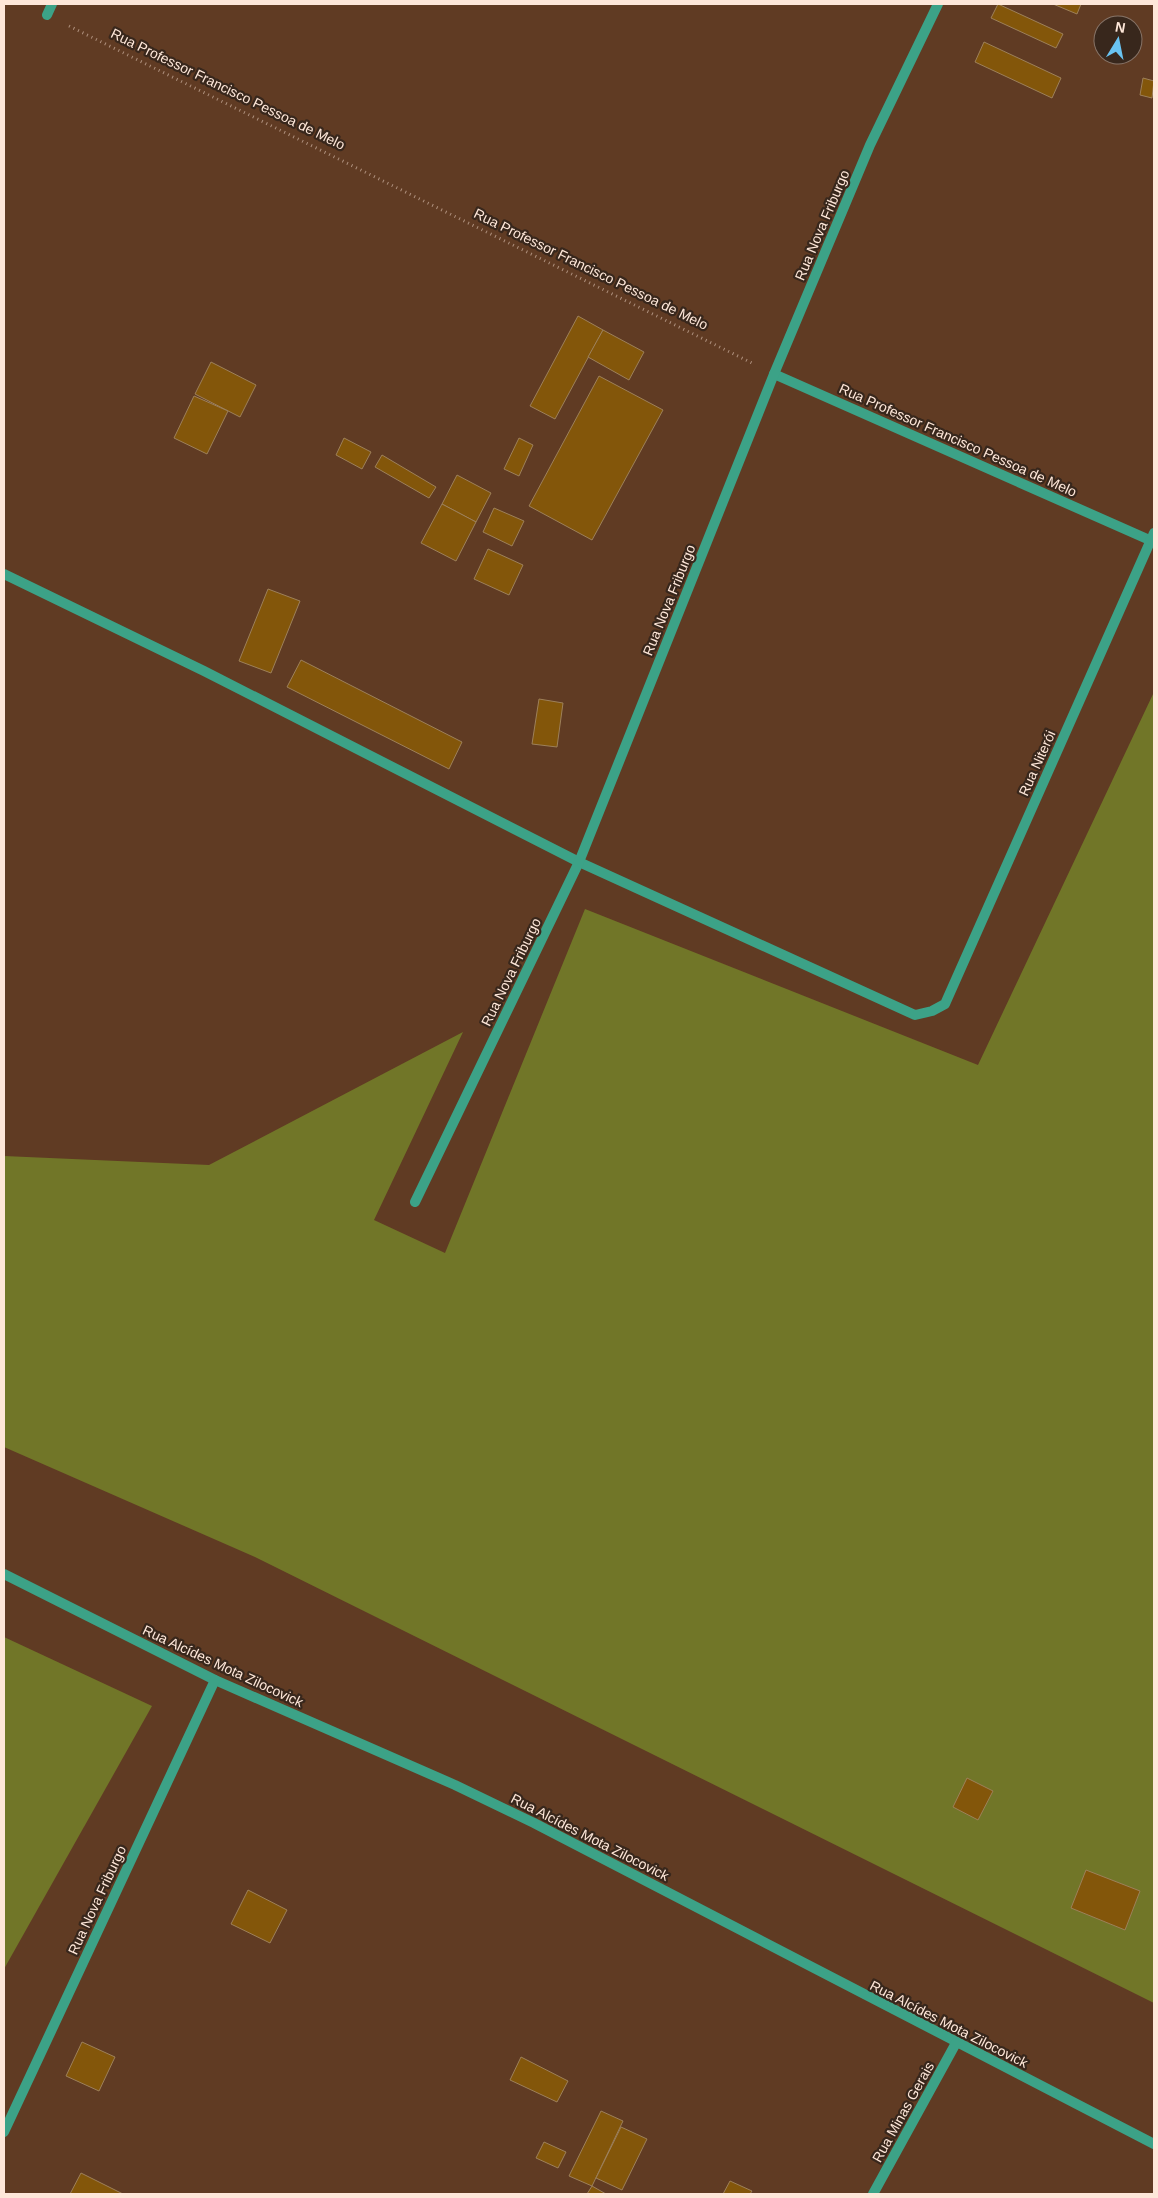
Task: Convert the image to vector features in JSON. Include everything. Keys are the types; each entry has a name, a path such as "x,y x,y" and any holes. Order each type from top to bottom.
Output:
{"street":[{"path":"47,15 52,4"},
{"name":"Rua Nova Friburgo","path":"415,1202 579,862 774,374 870,145 938,4"},
{"name":"Rua Professor Francisco Pessoa de Melo","path":"774,374 1153,538"},
{"name":"Rua Niterói","path":"579,862 915,1015 932,1011 945,1004 1153,538"},
{"path":"4,574 204,671 579,862"},
{"name":"Rua Alcídes Mota Zilocovick","path":"4,1574 215,1680 446,1781 534,1823 1154,2144"},
{"name":"Rua Nova Friburgo","path":"4,2132 215,1680"},
{"name":"Rua Minas Gerais","path":"873,2194 956,2043"}],"path":[{"name":"Rua Professor Francisco Pessoa de Melo","path":"47,15 774,374"}],"green space":[{"path":"1154,692 1154,2003 255,1557 4,1447 4,1156 209,1165 463,1032 374,1220 445,1253 585,909 978,1065"},
{"path":"4,1637 152,1706 4,1969"}],"building":[{"path":"998,4 1063,34 1056,48 991,18"},
{"path":"1053,4 1081,4 1077,14"},
{"path":"984,42 1061,78 1052,98 975,62"},
{"path":"1143,78 1154,81 1152,98 1140,95"},
{"path":"578,316 603,330 555,419 530,406"},
{"path":"603,330 644,352 629,380 588,357"},
{"path":"211,362 256,385 240,417 195,394"},
{"path":"599,376 663,410 592,540 529,506"},
{"path":"194,396 228,411 207,454 174,438"},
{"path":"344,438 371,452 362,469 336,455"},
{"path":"519,438 533,445 519,476 504,469"},
{"path":"382,455 436,487 429,498 375,467"},
{"path":"457,475 491,493 476,522 442,504"},
{"path":"442,504 476,522 456,561 421,543"},
{"path":"494,508 524,521 512,546 483,532"},
{"path":"488,549 523,565 509,595 474,579"},
{"path":"268,589 300,601 271,673 239,661"},
{"path":"301,660 462,742 449,769 287,687"},
{"path":"539,699 563,703 557,747 532,744"},
{"path":"967,1778 993,1791 978,1820 953,1807"},
{"path":"1086,1870 1140,1891 1125,1930 1071,1908"},
{"path":"248,1890 287,1910 270,1943 231,1924"},
{"path":"82,2042 115,2057 99,2091 66,2076"},
{"path":"521,2057 568,2081 557,2102 510,2080"},
{"path":"601,2111 623,2121 592,2186 569,2176"},
{"path":"621,2127 647,2139 622,2190 596,2178"},
{"path":"544,2142 566,2152 558,2168 536,2158"},
{"path":"81,2173 123,2194 70,2194"},
{"path":"730,2181 752,2191 750,2194 723,2194"},
{"path":"592,2186 606,2194 587,2194"}]}
